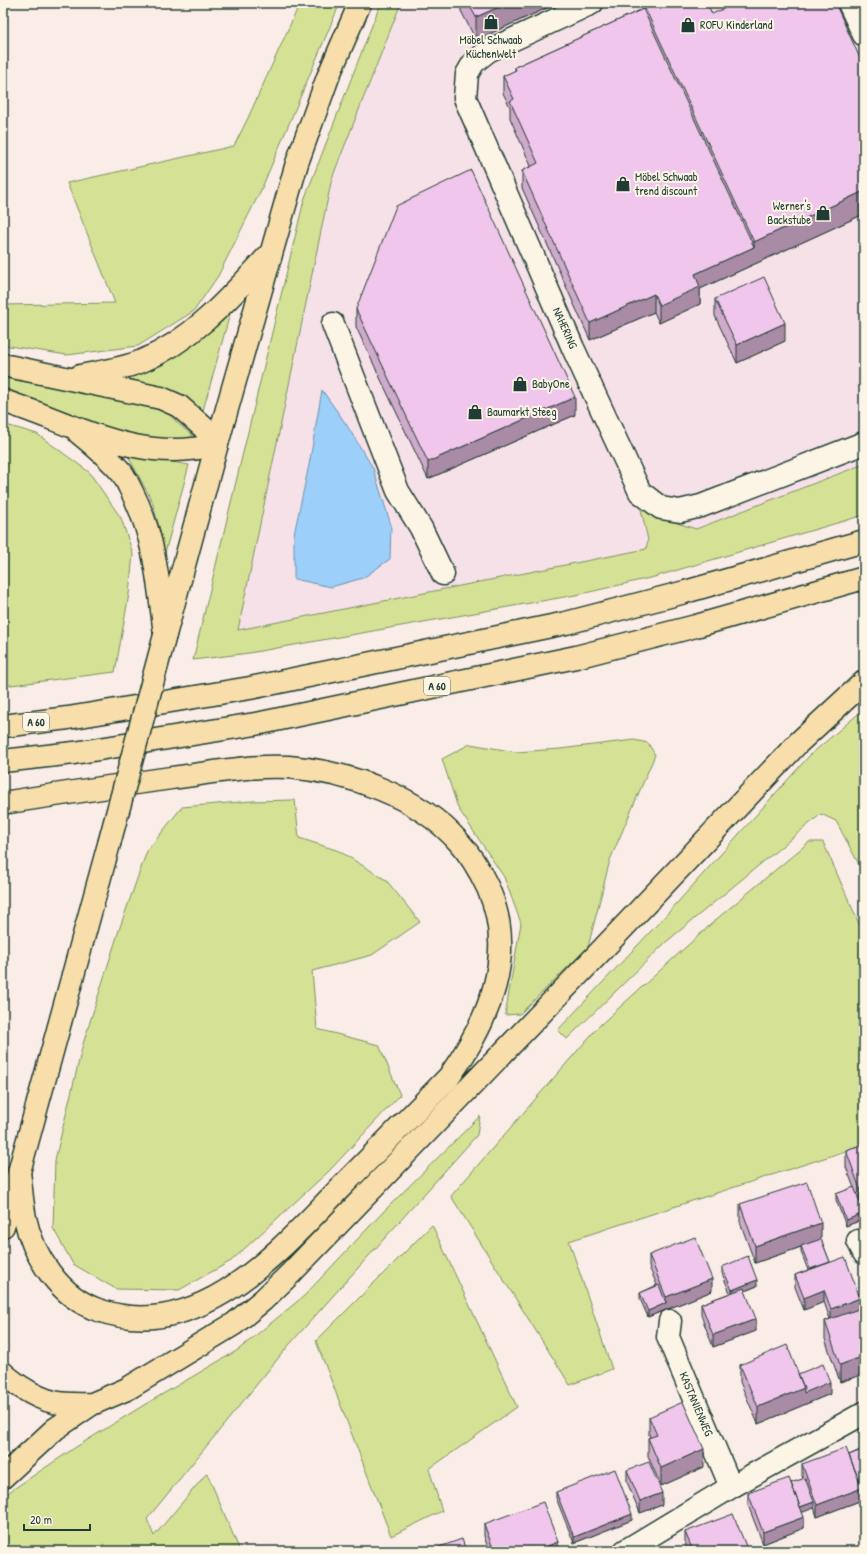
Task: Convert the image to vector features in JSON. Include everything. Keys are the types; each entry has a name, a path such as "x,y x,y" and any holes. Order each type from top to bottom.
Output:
{"main road":[{"path":"3,1226 270,254 297,163 328,77 360,3"},
{"path":"68,378 105,372 141,362 163,351 187,336 217,311 270,254"},
{"path":"3,365 167,400 178,406 203,427 217,444"},
{"path":"3,400 70,426 128,444 163,451 199,449 217,444"},
{"path":"70,426 99,448 112,462 123,475 136,500 146,526 153,552 165,635"},
{"name":"A 60","path":"3,726 68,718 250,688 566,623 685,592 864,540"},
{"name":"A 60","path":"3,761 74,753 260,723 576,657 696,626 864,578"},
{"path":"3,1477 55,1429 92,1404 126,1390 193,1350 234,1324 263,1300 292,1273 798,743 864,682"},
{"path":"3,719 68,718"},
{"path":"3,803 239,768 288,767 336,775 359,781 402,800 423,812 458,840 482,875 491,894 497,915 500,936 498,978 492,997 476,1035 449,1077 297,1232 257,1270 225,1293 195,1307 166,1316 137,1317 110,1314 86,1306 66,1291 48,1271 34,1245 25,1218 19,1172"},
{"path":"3,1373 29,1392 50,1402 74,1405 92,1404"}],"street":[{"name":"NAHERING","path":"592,3 488,51 474,62 468,74 465,98 573,348 640,492 661,508 680,511 701,506 864,443"},
{"path":"849,3 864,35"},
{"path":"333,324 398,491 421,528 443,574"},
{"name":"KASTANIENWEG","path":"670,1321 668,1337 731,1487"},
{"path":"625,1551 731,1487 864,1413"}],"shaded area":[{"path":"401,3 864,3 864,464 696,529 658,517 640,506 648,540 646,549 238,631 332,178"}],"green space":[{"path":"300,3 340,3 261,190 218,276 194,311 138,346 67,355 3,345 3,305 115,303 67,183 234,146"},
{"path":"382,3 401,3 332,178 238,630 646,549 648,540 640,505 658,517 696,529 864,464 864,515 654,577 581,594 249,653 193,660 304,200"},
{"path":"231,310 202,414 120,380 161,365 195,343"},
{"path":"3,378 115,397 166,412 196,438 176,444 151,442 85,421 3,387"},
{"path":"3,424 37,434 89,472 121,518 133,554 129,594 115,672 3,686"},
{"path":"127,454 189,465 163,560 160,530 152,501"},
{"path":"864,709 864,874 836,821 821,814 666,942 567,1039 558,1030 668,913 810,755"},
{"path":"634,740 648,743 655,755 610,860 588,947 520,1014 505,1015 521,923 504,877 458,808 442,759 470,744 516,752 560,749"},
{"path":"295,800 299,838 339,851 386,880 420,922 372,955 312,971 317,1029 379,1045 400,1095 330,1170 231,1261 179,1290 116,1289 73,1264 53,1228 55,1160 83,1044 119,930 147,851 182,807 252,801"},
{"path":"809,842 823,842 864,935 864,1145 569,1241 612,1369 570,1385 451,1196 599,1026 719,917"},
{"path":"480,1116 477,1135 289,1345 147,1519 154,1536 207,1473 240,1551 3,1551 3,1500 9,1492 76,1447 238,1350 304,1296 385,1210"},
{"path":"432,1225 517,1407 429,1469 442,1511 391,1536 316,1341"}],"water":[{"path":"322,390 346,424 373,468 391,525 390,559 363,578 331,587 294,579 294,534 309,465"}],"building":[{"path":"468,3 508,3 476,17"},
{"path":"707,3 712,14 736,3 835,3 864,67 864,191 754,242 643,4"},
{"name":"Möbel Schwaab trend discount","path":"643,9 754,247 695,274 700,287 659,305 654,294 590,323 522,171 538,163 510,101 514,99 503,76 516,70 515,67"},
{"path":"471,170 575,397 428,462 356,309 396,206"},
{"path":"764,277 785,323 737,345 715,299"},
{"path":"864,1144 864,1187 860,1189 846,1150"},
{"path":"807,1182 821,1223 755,1246 740,1204"},
{"path":"854,1187 864,1213 846,1220 836,1194"},
{"path":"695,1237 712,1279 666,1297 649,1255"},
{"path":"821,1239 830,1262 810,1269 801,1246"},
{"path":"748,1256 757,1280 732,1290 722,1267"},
{"path":"845,1257 860,1298 831,1309 824,1290 804,1298 795,1275"},
{"path":"659,1285 666,1303 648,1311 640,1293"},
{"path":"744,1288 756,1319 713,1335 701,1304"},
{"path":"864,1307 864,1356 840,1365 825,1321"},
{"path":"787,1345 804,1388 758,1407 740,1365"},
{"path":"823,1364 830,1382 804,1393 804,1388 798,1374"},
{"path":"683,1402 704,1449 661,1468 648,1438 657,1435 649,1417"},
{"path":"864,1440 864,1447 861,1441"},
{"path":"846,1448 862,1488 817,1505 802,1464"},
{"path":"864,1449 864,1478 859,1480 849,1455"},
{"path":"649,1462 662,1493 640,1501 627,1470"},
{"path":"615,1469 632,1514 574,1537 556,1492"},
{"path":"789,1478 804,1517 763,1532 748,1493"},
{"path":"805,1478 814,1502 800,1507 791,1483"},
{"path":"543,1502 558,1542 534,1551 494,1551 484,1524"},
{"path":"733,1514 748,1551 693,1551 685,1532"},
{"path":"462,1539 466,1551 428,1551"}],"place":[{"name":"Möbel Schwaab KüchenWelt","path":"491,22"},
{"name":"ROFU Kinderland","path":"688,25"},
{"name":"Möbel Schwaab trend discount","path":"623,184"},
{"name":"Werner's Backstube","path":"823,213"},
{"name":"BabyOne","path":"520,384"},
{"name":"Baumarkt Steeg","path":"475,412"}]}
